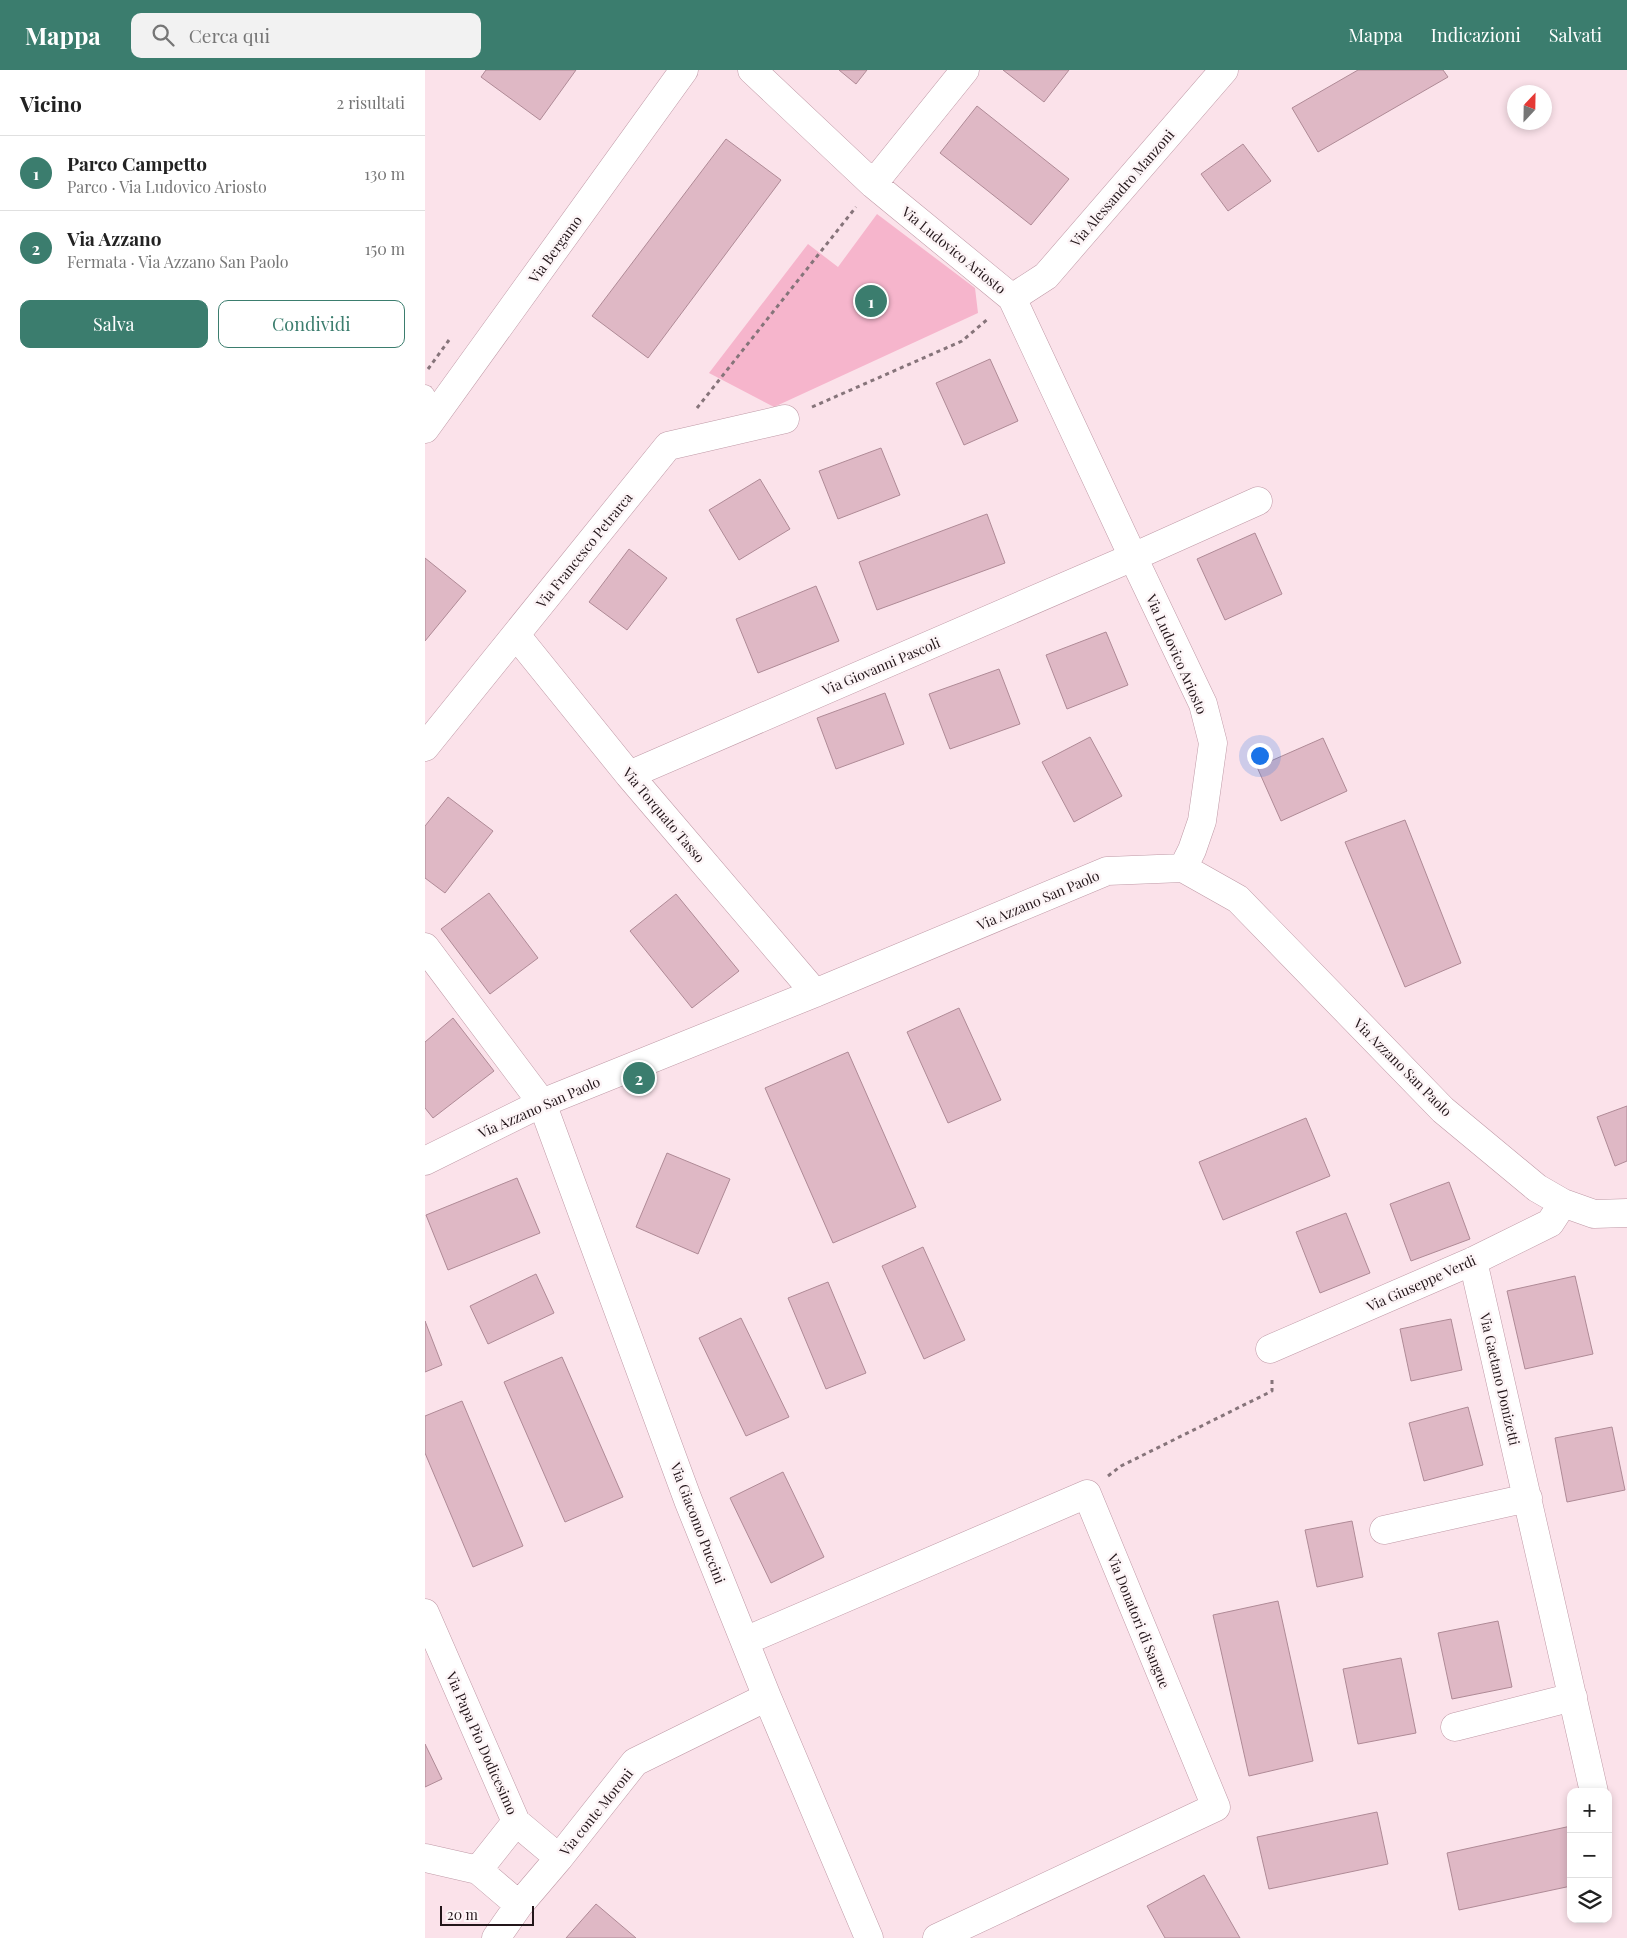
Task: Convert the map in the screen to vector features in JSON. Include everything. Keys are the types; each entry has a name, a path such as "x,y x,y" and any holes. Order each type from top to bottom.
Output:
{"street":[{"name":"Via Bergamo","path":"429,412 685,70"},
{"name":"Via Ludovico Ariosto","path":"752,70 873,184 1012,298 1203,704 1213,743 1202,821 1192,850 1183,868"},
{"path":"873,184 965,70"},
{"name":"Via Alessandro Manzoni","path":"1012,298 1045,276 1224,70"},
{"path":"668,446 785,419"},
{"name":"Via Francesco Petrarca","path":"425,747 668,446"},
{"path":"1133,557 1258,501"},
{"name":"Via Giovanni Pascoli","path":"629,775 1133,557"},
{"name":"Via Torquato Tasso","path":"516,635 629,775 815,992"},
{"name":"Via Azzano San Paolo","path":"425,1161 542,1103 1107,871 1183,868 1238,898 1443,1110 1537,1188 1563,1203 1594,1214 1627,1213"},
{"name":"Via Giacomo Puccini","path":"425,947 542,1103 688,1500 767,1697 869,1938"},
{"name":"Via Giuseppe Verdi","path":"1270,1350 1473,1261 1550,1223 1563,1203"},
{"name":"Via Gaetano Donizetti","path":"1473,1261 1593,1788"},
{"path":"745,1641 1087,1494"},
{"name":"Via Donatori di Sangue","path":"937,1938 1216,1807 1087,1494"},
{"path":"1384,1530 1528,1498"},
{"name":"Via Papa Pio Dodicesimo","path":"425,1613 516,1822 559,1858"},
{"name":"Via conte Moroni","path":"496,1938 519,1905 635,1762 767,1697"},
{"path":"1455,1727 1573,1697"},
{"path":"478,1870 516,1822"},
{"path":"425,1858 478,1870 519,1905"}],"path":[{"path":"668,446 873,184"},
{"path":"785,419 962,341 1012,298"},
{"path":"1087,1494 1121,1466 1273,1391 1270,1350"}],"shaded area":[{"path":"877,214 975,288 978,313 774,407 709,373 808,244 838,267"}],"building":[{"path":"486,70 576,70 540,120 481,77"},
{"path":"839,70 867,70 856,84"},
{"path":"1003,70 1069,70 1044,102"},
{"path":"1358,70 1443,70 1448,77 1318,152 1292,108"},
{"path":"977,106 1069,179 1031,225 940,153"},
{"path":"726,139 781,180 648,358 592,316"},
{"path":"1243,144 1271,181 1228,211 1201,174"},
{"path":"990,359 1018,421 964,445 936,383"},
{"path":"881,448 900,495 838,519 819,471"},
{"path":"760,479 790,529 739,560 709,510"},
{"path":"987,514 1005,563 877,610 859,562"},
{"path":"1255,533 1282,594 1225,620 1197,559"},
{"path":"629,549 667,578 627,630 589,602"},
{"path":"425,558 466,591 425,641"},
{"path":"816,586 839,641 758,673 736,619"},
{"path":"1106,632 1128,685 1067,709 1046,655"},
{"path":"999,669 1020,724 950,749 929,694"},
{"path":"885,693 904,744 836,769 817,718"},
{"path":"1090,737 1122,796 1074,822 1042,762"},
{"path":"1323,738 1347,791 1281,821 1257,767"},
{"path":"448,797 493,831 445,893 425,878 425,826"},
{"path":"1405,820 1461,963 1405,987 1345,842"},
{"path":"489,893 538,958 490,994 441,929"},
{"path":"676,894 739,971 692,1008 630,931"},
{"path":"959,1008 1001,1100 948,1123 907,1032"},
{"path":"453,1018 494,1071 433,1118 425,1108 425,1042"},
{"path":"848,1052 916,1207 833,1243 765,1088"},
{"path":"1627,1106 1627,1161 1615,1166 1597,1117"},
{"path":"1306,1118 1330,1176 1223,1220 1199,1162"},
{"path":"667,1153 730,1179 698,1254 636,1227"},
{"path":"517,1178 540,1233 448,1270 426,1215"},
{"path":"1449,1182 1470,1239 1411,1261 1390,1204"},
{"path":"1346,1213 1370,1273 1320,1293 1296,1232"},
{"path":"923,1247 965,1340 924,1359 882,1266"},
{"path":"536,1274 554,1313 488,1344 470,1306"},
{"path":"1575,1276 1593,1354 1525,1369 1507,1291"},
{"path":"828,1282 866,1373 826,1389 788,1298"},
{"path":"741,1318 789,1417 746,1436 699,1338"},
{"path":"1451,1319 1462,1370 1411,1381 1400,1329"},
{"path":"425,1321 442,1365 425,1372"},
{"path":"562,1357 623,1497 565,1522 504,1382"},
{"path":"462,1401 523,1546 473,1567 425,1453 425,1416"},
{"path":"1468,1407 1483,1465 1424,1481 1409,1423"},
{"path":"1612,1427 1625,1490 1567,1502 1555,1438"},
{"path":"783,1472 824,1557 771,1583 730,1498"},
{"path":"1352,1521 1363,1577 1317,1587 1305,1530"},
{"path":"1278,1601 1313,1761 1249,1776 1213,1615"},
{"path":"1498,1621 1512,1687 1452,1699 1438,1633"},
{"path":"1401,1658 1416,1733 1358,1744 1343,1669"},
{"path":"425,1744 442,1779 425,1787"},
{"path":"1377,1812 1388,1864 1269,1889 1257,1837"},
{"path":"1567,1827 1567,1887 1459,1910 1447,1853"},
{"path":"1204,1875 1240,1938 1165,1938 1147,1906"},
{"path":"596,1904 636,1938 566,1938"}],"place":[{"name":"Parco Campetto","path":"871,301"},
{"name":"Via Azzano","path":"639,1078"}]}
